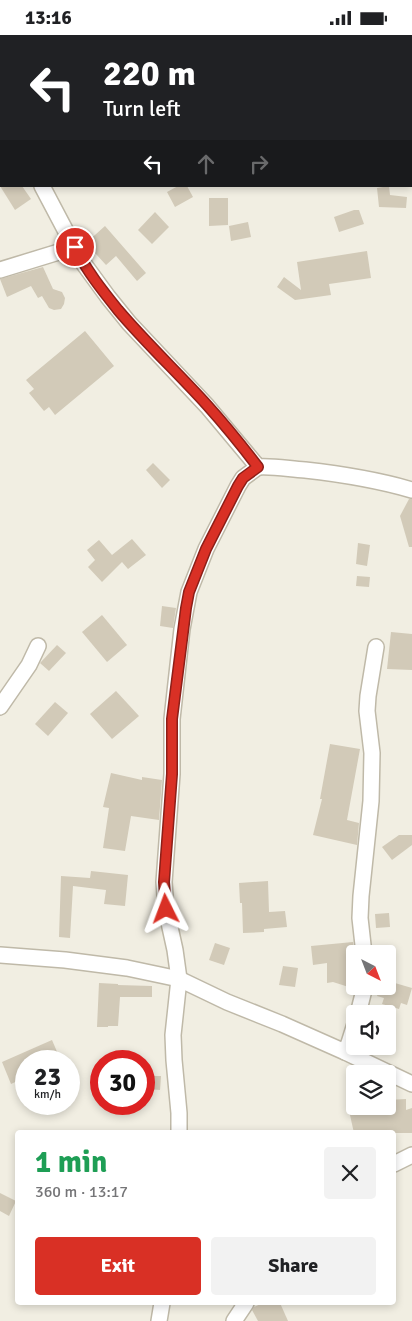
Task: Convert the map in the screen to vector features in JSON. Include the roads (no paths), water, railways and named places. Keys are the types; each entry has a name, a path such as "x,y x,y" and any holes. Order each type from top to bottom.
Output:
{"street":[{"path":"43,187 91,276 129,323 207,405 258,467"},
{"path":"0,270 75,247"},
{"path":"179,1130 173,1035 179,979 176,950 166,909 164,882 172,774 172,719 182,629 189,592 206,549 238,486 243,478 258,467 276,466 329,473 412,490"},
{"path":"0,707 29,665 38,646"},
{"path":"363,945 360,896 371,801 372,753 367,711 376,647"},
{"path":"0,955 65,960 179,979 227,1003 282,1024 412,1084"},
{"path":"344,1052 346,1048"},
{"path":"396,1164 412,1155"},
{"path":"159,1321 162,1305"},
{"path":"234,1321 245,1305"}]}
